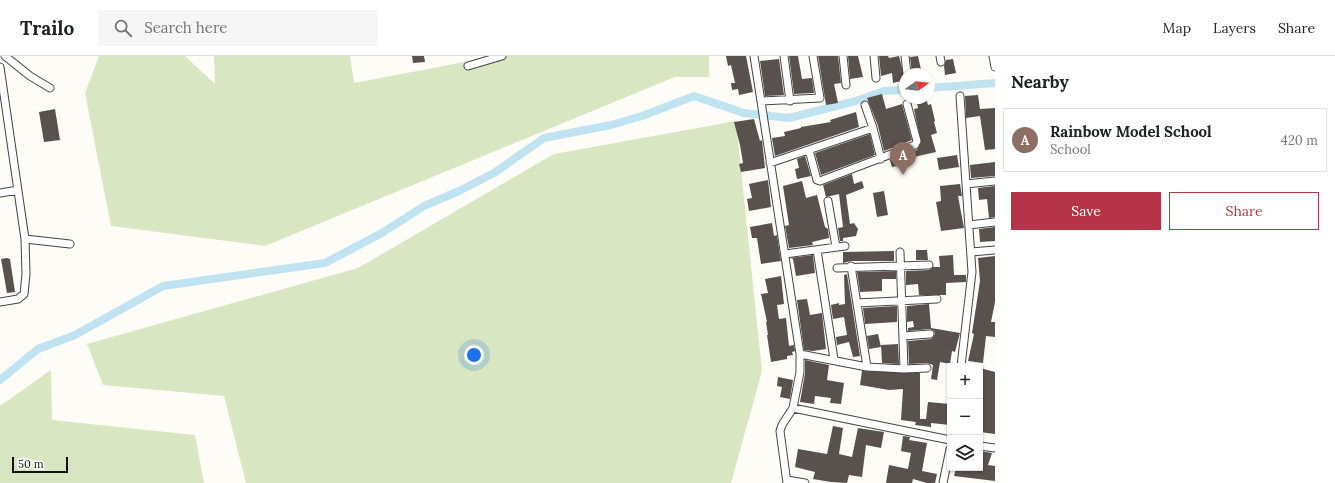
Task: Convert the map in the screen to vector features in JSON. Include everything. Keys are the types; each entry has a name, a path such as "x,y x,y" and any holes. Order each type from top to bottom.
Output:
{"street":[{"path":"5,56 30,76 50,88"},
{"path":"468,66 502,56"},
{"path":"754,56 800,354 800,372 793,408 782,424 780,431 787,481 805,483"},
{"path":"784,56 790,101"},
{"path":"761,100 790,101 820,98 813,56"},
{"path":"843,56 846,85"},
{"path":"874,56 876,78"},
{"path":"905,56 906,68"},
{"path":"993,56 995,67"},
{"path":"0,67 25,239 26,274 24,294 18,299 0,302"},
{"path":"960,96 972,285 961,363"},
{"path":"865,104 881,159"},
{"path":"809,150 818,181 881,159 917,144 907,104"},
{"path":"770,163 872,128"},
{"path":"966,184 995,181"},
{"path":"0,193 18,190"},
{"path":"828,201 836,247"},
{"path":"969,225 995,222"},
{"path":"25,239 70,244"},
{"path":"785,254 845,246"},
{"path":"817,250 834,359"},
{"path":"971,252 995,250"},
{"path":"900,252 904,369"},
{"path":"837,268 851,266 929,265"},
{"path":"851,266 867,366"},
{"path":"857,303 937,299"},
{"path":"903,336 930,334"},
{"path":"800,354 867,366 904,369 927,368"},
{"path":"793,408 947,439"},
{"path":"983,446 995,448"},
{"path":"943,483 947,464"}],"green space":[{"path":"99,56 185,56 215,84 214,56 350,56 354,83 496,56 709,56 709,77 675,77 265,246 111,226 85,93"},
{"path":"736,121 762,371 731,483 246,483 224,396 103,385 87,344 358,268 554,154"},
{"path":"51,370 52,420 195,435 204,483 0,483 0,406"}],"building":[{"path":"412,56 424,56 425,62 413,63"},
{"path":"726,56 746,56 753,92 739,95 738,89 732,90 731,83 735,83 731,65 728,66"},
{"path":"789,56 798,56 802,79 812,78 814,93 794,94"},
{"path":"818,56 838,56 841,83 834,84 838,103 826,105"},
{"path":"848,56 858,56 863,77 850,79"},
{"path":"879,56 888,56 889,58 899,56 902,68 899,68 899,82 893,83 892,73 881,76"},
{"path":"918,56 921,68 911,68 910,57"},
{"path":"779,59 784,95 765,96 760,61"},
{"path":"953,59 956,73 945,75 944,66 946,60"},
{"path":"882,94 886,109 902,104 912,140 884,151 878,126 867,98"},
{"path":"978,95 980,109 995,108 995,149 985,150 980,116 966,118 965,96"},
{"path":"917,104 931,104 937,133 931,135 936,152 914,157 915,161 892,167 890,160 917,150 921,143 914,109 918,108"},
{"path":"55,109 60,140 44,142 39,112"},
{"path":"856,112 859,127 775,156 772,138 785,136 784,132 801,127 831,122 830,120"},
{"path":"754,119 760,141 762,140 765,168 741,172 739,164 743,163 734,122"},
{"path":"870,134 875,155 821,175 815,153"},
{"path":"957,155 959,167 939,170 937,158"},
{"path":"805,156 811,176 797,179 795,169 799,168 797,159"},
{"path":"995,162 995,176 971,178 970,165"},
{"path":"852,174 854,184 862,181 864,188 846,195 850,224 854,223 858,229 856,236 843,238 843,241 840,241 838,228 843,227 839,194 826,197 823,185"},
{"path":"768,180 771,207 749,211 747,199 752,198 749,184"},
{"path":"802,181 806,198 817,195 825,227 828,229 829,238 812,242 813,245 789,248 785,226 789,225 783,186"},
{"path":"960,184 962,196 958,196 964,228 941,231 936,202 941,201 940,186"},
{"path":"995,186 995,217 989,218 987,199 979,200 978,188"},
{"path":"884,191 888,215 877,217 873,193"},
{"path":"772,223 774,236 777,235 781,261 761,264 757,238 752,238 750,227"},
{"path":"995,227 995,241 980,242 979,229"},
{"path":"916,250 927,250 928,260 916,260"},
{"path":"894,251 894,261 851,261 843,263 843,252"},
{"path":"813,255 815,273 796,276 793,259 790,258"},
{"path":"953,255 954,275 966,275 966,282 946,283 946,295 919,295 918,284 906,285 906,271 929,270 933,267 940,267 939,256"},
{"path":"995,256 995,302 991,322 995,322 995,337 986,336 983,363 968,361 974,334 972,333 980,281 978,258"},
{"path":"1,259 10,259 15,292 7,293"},
{"path":"896,271 896,279 882,279 882,291 860,292 857,272"},
{"path":"847,274 860,356 853,357 849,342 837,345 836,337 847,335 844,317 833,319 831,305 839,303 839,305 845,304 844,275"},
{"path":"781,276 784,304 777,305 779,319 786,318 789,346 794,345 795,351 792,352 793,355 787,356 787,359 771,362 767,335 767,322 761,294 768,293 765,279"},
{"path":"807,299 810,315 822,313 826,349 813,351 804,350 797,300"},
{"path":"929,304 931,328 960,333 955,352 952,351 950,363 940,362 937,380 931,379 933,365 927,363 909,364 908,341 931,339 935,334 934,331 930,329 908,331 908,328 914,327 913,321 907,322 907,306"},
{"path":"897,306 897,322 865,324 863,308"},
{"path":"878,334 881,347 869,349 867,336"},
{"path":"898,344 899,364 882,363 881,345"},
{"path":"805,360 829,365 827,380 844,383 841,404 830,403 831,398 815,396 814,404 800,402 805,373"},
{"path":"983,369 995,372 995,434 983,432"},
{"path":"862,371 920,373 920,419 926,419 928,402 947,404 947,425 931,423 931,427 915,425 916,422 901,420 903,389 889,390 860,385"},
{"path":"778,377 793,380 790,399 780,397 782,387 777,386"},
{"path":"833,426 843,428 839,454 852,457 858,428 884,432 881,448 866,445 862,477 849,475 847,483 813,479 815,472 795,467 798,449 827,454"},
{"path":"903,436 910,437 909,440 927,443 922,471 937,474 935,483 927,483 913,479 912,483 886,483 889,465 908,469 911,453 901,451"},
{"path":"983,452 992,453 988,465 995,466 995,481 954,476 955,471 983,471"}],"waterway":[{"path":"935,88 995,83"},
{"path":"0,380 38,349 75,335 163,286 325,263 382,233 424,206 459,191 494,173 544,138 611,125 642,116 694,96 744,113 789,118 856,101 884,91 899,90"}],"place":[{"name":"Rainbow Model School","path":"903,175"}]}
